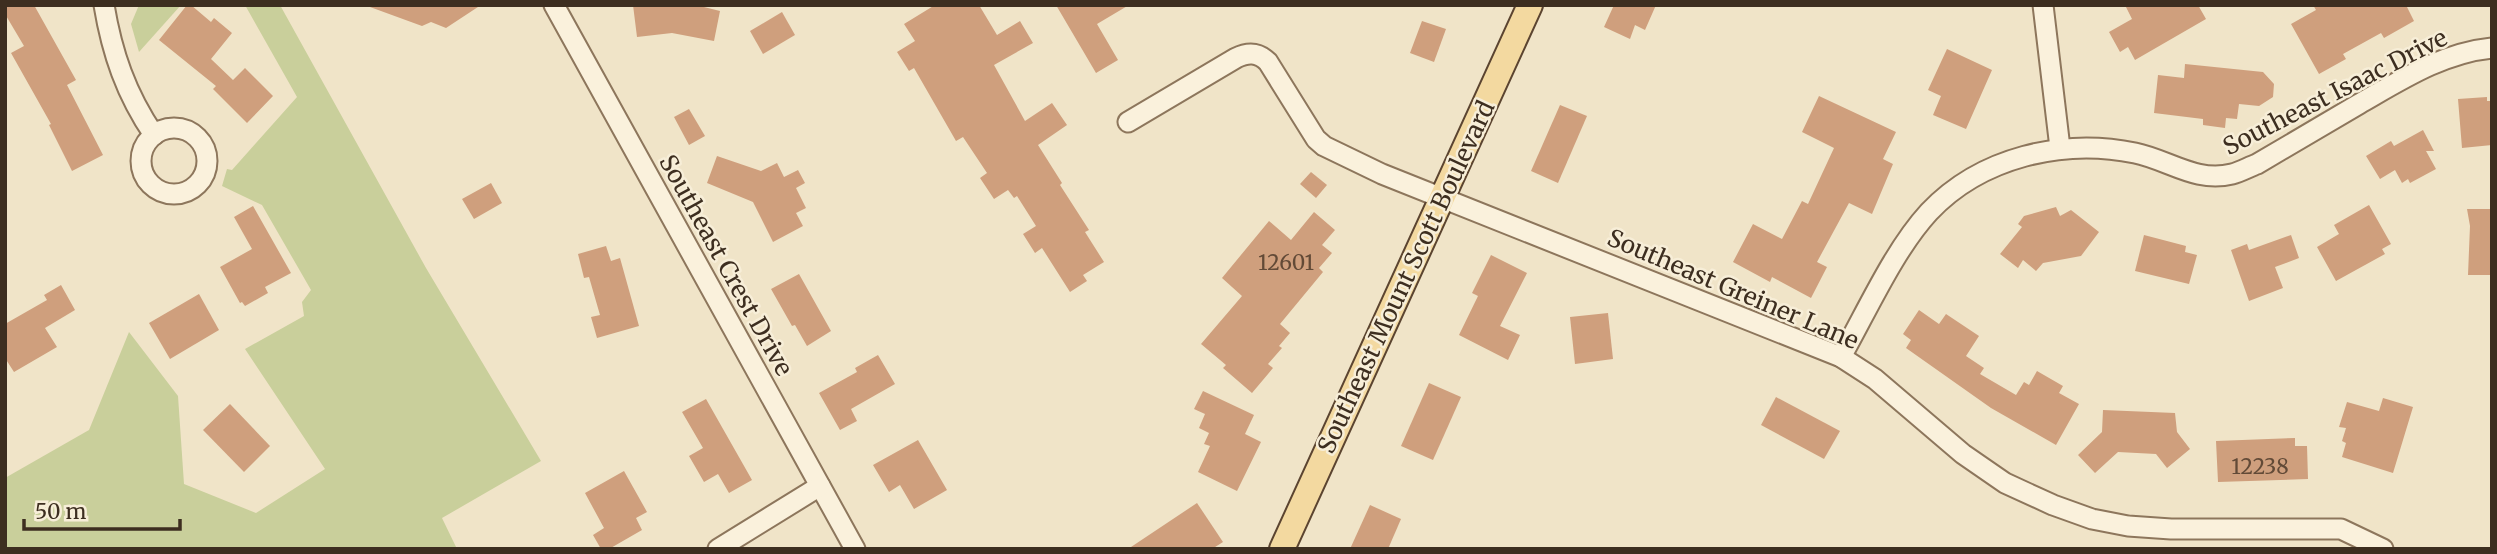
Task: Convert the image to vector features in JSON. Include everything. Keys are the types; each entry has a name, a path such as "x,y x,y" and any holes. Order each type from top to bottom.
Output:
{"main road":[{"name":"Southeast Mount Scott Boulevard","path":"1282,549 1530,5"}],"street":[{"path":"104,5 109,35 121,76 135,108 154,135"},
{"name":"Southeast Crest Drive","path":"554,5 855,549"},
{"path":"2043,5 2060,148"},
{"name":"Southeast Isaac Drive","path":"1841,357 1905,243 1930,212 1954,191 1979,175 2016,158 2060,148 2095,146 2141,154 2189,173 2211,176 2232,174 2257,164 2438,61 2492,48"},
{"name":"Southeast Greiner Lane","path":"1128,122 1236,58 1253,53 1268,62 1316,139 1324,146 1382,174 1841,357 1875,379 1963,454 2005,483 2053,505 2092,519 2128,526 2171,529 2340,530 2383,549"},
{"path":"718,549 820,486"}],"green space":[{"path":"139,5 181,5 139,52 131,24"},
{"path":"245,5 280,5 426,268 541,461 442,518 457,549 5,549 5,478 89,430 129,332 178,396 184,484 256,513 325,469 245,349 304,316 302,302 311,290 262,205 222,186 227,169 232,170 297,97"}],"building":[{"path":"5,5 34,5 76,80 67,85 103,155 72,171 49,125 51,124 11,53 24,46 5,14"},
{"path":"187,5 191,5 211,22 214,18 232,33 211,59 233,80 245,68 273,96 247,123 213,89 216,86 159,40"},
{"path":"370,5 481,5 446,28 431,22 422,26"},
{"path":"633,5 696,5 720,11 714,41 672,33 637,37"},
{"path":"935,5 979,5 997,35 1020,21 1033,43 994,65 1025,121 1052,103 1067,125 1038,145 1089,230 1085,232 1104,262 1083,275 1087,281 1070,292 1042,248 1035,253 1023,234 1036,226 1017,196 1014,198 1008,190 994,199 980,178 987,173 963,137 956,141 914,68 909,71 897,52 915,41 904,24"},
{"path":"1056,5 1129,5 1097,24 1118,60 1096,73"},
{"path":"1614,5 1656,5 1645,30 1635,25 1630,39 1604,27"},
{"path":"2125,5 2198,5 2206,19 2135,60 2128,47 2120,52 2109,32 2132,19"},
{"path":"2313,5 2406,5 2414,21 2384,38 2381,33 2343,54 2346,59 2319,74 2291,24 2316,10"},
{"path":"782,12 795,35 763,54 750,31"},
{"path":"1422,21 1446,29 1434,62 1410,53"},
{"path":"1947,49 1992,70 1966,129 1933,115 1941,96 1928,90"},
{"path":"2185,64 2263,72 2274,84 2273,97 2259,106 2239,104 2237,119 2226,118 2225,128 2203,125 2203,119 2154,113 2158,75 2184,78"},
{"path":"1819,96 1896,132 1883,159 1893,164 1872,214 1849,203 1817,262 1827,267 1811,298 1772,277 1770,282 1733,262 1753,224 1782,239 1802,201 1808,204 1834,148 1802,132"},
{"path":"2487,97 2487,101 2492,101 2492,145 2462,148 2458,99"},
{"path":"1560,105 1587,116 1558,183 1531,171"},
{"path":"689,109 705,136 689,145 674,117"},
{"path":"2423,130 2434,151 2426,151 2436,169 2410,183 2408,179 2402,183 2395,170 2380,179 2366,156 2391,141 2394,146"},
{"path":"717,156 761,171 777,163 784,177 798,170 805,183 796,188 806,208 796,213 803,226 773,242 753,202 707,183"},
{"path":"1311,172 1327,185 1316,198 1300,184"},
{"path":"491,183 502,203 474,219 462,199"},
{"path":"2369,205 2391,244 2382,249 2385,254 2336,281 2317,247 2339,234 2334,225"},
{"path":"253,206 291,273 265,287 268,293 245,306 240,303 220,267 252,249 234,217"},
{"path":"2056,207 2060,216 2071,210 2099,232 2081,256 2043,263 2036,271 2023,260 2018,268 2000,254 2022,227 2018,224 2024,216"},
{"path":"2467,209 2492,209 2492,275 2468,275 2470,226"},
{"path":"1314,212 1335,230 1322,245 1332,253 1319,268 1323,272 1280,324 1290,333 1279,346 1282,348 1268,364 1273,368 1252,393 1223,368 1226,365 1201,344 1242,296 1222,278 1269,221 1291,240"},
{"path":"2144,235 2186,246 2185,252 2197,255 2189,284 2135,271"},
{"path":"2291,235 2299,258 2275,267 2283,288 2249,301 2231,250 2247,244 2249,250"},
{"path":"606,246 611,261 620,258 639,326 597,338 591,317 600,315 589,277 584,278 578,254"},
{"path":"1491,255 1527,273 1500,326 1520,335 1508,360 1459,335 1478,296 1472,293"},
{"path":"799,274 831,331 807,346 771,289"},
{"path":"61,285 75,310 45,328 57,347 14,372 5,358 5,324 47,300 44,295"},
{"path":"199,294 219,330 170,359 149,323"},
{"path":"1919,310 1939,324 1946,314 1979,336 1966,356 1984,368 1980,374 2016,395 2024,382 2029,385 2037,371 2063,386 2059,393 2079,404 2056,445 1991,408 1906,348 1911,340 1903,334"},
{"path":"1608,313 1613,359 1575,364 1570,317"},
{"path":"878,355 895,384 851,409 857,421 840,430 819,393 857,372 855,368"},
{"path":"1429,383 1461,397 1433,460 1401,446"},
{"path":"1203,391 1254,415 1245,434 1261,442 1237,491 1198,472 1210,446 1204,444 1209,433 1199,428 1205,414 1194,409"},
{"path":"1776,397 1840,431 1824,459 1761,425"},
{"path":"2383,398 2413,407 2393,473 2342,457 2346,443 2342,441 2346,428 2339,427 2347,402 2379,411"},
{"path":"706,399 752,480 729,493 718,474 704,482 689,456 703,448 682,412"},
{"path":"230,404 270,446 244,472 203,430"},
{"path":"2103,410 2175,413 2177,432 2190,449 2167,468 2156,454 2118,452 2095,473 2078,455 2102,432"},
{"path":"2295,438 2295,446 2307,446 2308,479 2218,482 2216,441"},
{"path":"918,440 947,490 914,509 900,485 889,492 873,465"},
{"path":"624,471 647,512 636,518 642,530 609,549 601,549 593,535 604,528 585,493"},
{"path":"1197,503 1223,542 1212,549 1128,549"},
{"path":"1370,505 1401,519 1388,549 1350,549"}]}
